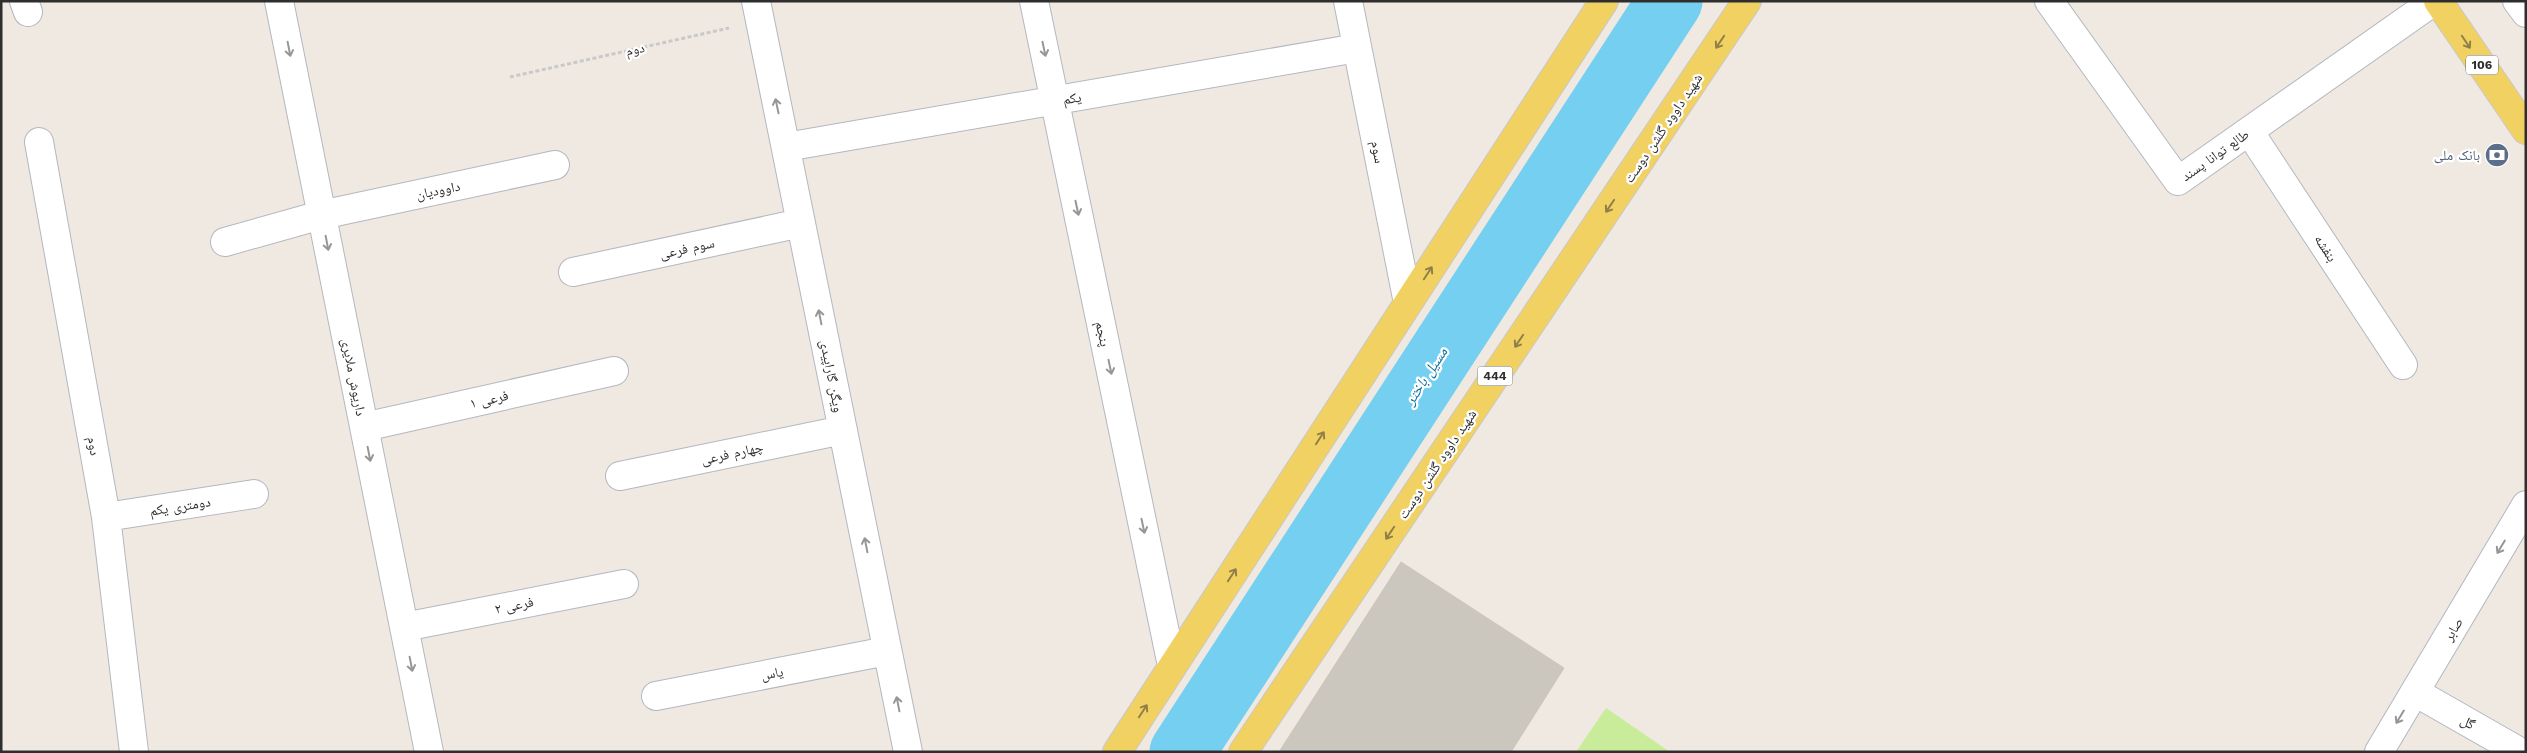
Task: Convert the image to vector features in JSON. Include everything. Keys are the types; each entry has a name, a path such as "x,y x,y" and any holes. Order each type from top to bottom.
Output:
{"main road":[{"path":"1117,752 1604,1"},
{"name":"شهید داوود گلشن دوست","path":"1243,752 1747,1"},
{"name":"106","path":"2438,1 2526,130"}],"street":[{"name":"داریوش ملایری","path":"279,1 429,752"},
{"name":"پنجم","path":"1034,1 1172,666"},
{"name":"سوم","path":"1348,1 1408,303"},
{"name":"طالع توانا پسند","path":"2049,1 2178,181 2434,1"},
{"path":"2517,1 2526,13"},
{"name":"ویگن گاراپیدی","path":"758,11 908,752"},
{"name":"یکم","path":"786,146 1357,48"},
{"name":"بنفشه","path":"2249,132 2403,365"},
{"name":"دوم","path":"39,142 106,517 134,752"},
{"name":"داوودیان","path":"226,242 321,215 555,165"},
{"name":"سوم فرعی","path":"573,272 801,223"},
{"name":"فرعی ۱","path":"364,427 614,371"},
{"name":"چهارم فرعی","path":"620,476 843,430"},
{"name":"دومتری یکم","path":"106,517 254,494"},
{"name":"صابر","path":"2379,752 2526,506"},
{"name":"فرعی ۲","path":"404,627 624,584"},
{"name":"یاس","path":"656,696 887,651"},
{"name":"گل","path":"2415,692 2520,752"}],"path":[{"name":"دوم","path":"510,77 758,11"}],"green space":[{"path":"1606,708 1670,752 1576,752"}],"building":[{"path":"1401,562 1564,668 1511,752 1279,752"}],"waterway":[{"name":"مسیل باختر","path":"1182,752 1670,1"}],"place":[{"name":"بانک ملی","path":"2497,155"}]}
